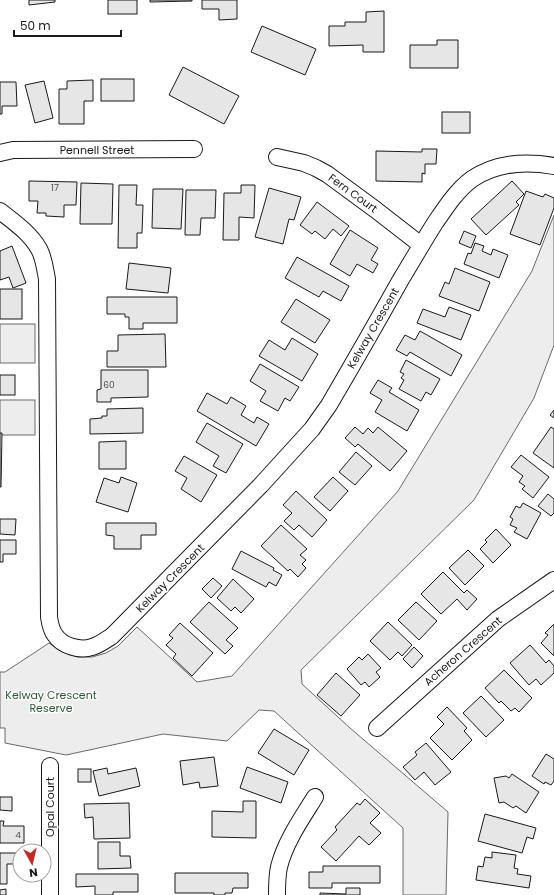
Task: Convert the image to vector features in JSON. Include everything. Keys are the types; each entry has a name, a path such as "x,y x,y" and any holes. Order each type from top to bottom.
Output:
{"street":[{"name":"Pennell Street","path":"0,153 13,150 194,149"},
{"name":"Fern Court","path":"277,157 304,163 327,174 421,245"},
{"name":"Kelway Crescent","path":"0,211 18,225 31,238 39,249 44,262 47,280 49,617 51,627 54,634 62,642 77,648 92,647 102,643 112,636 261,486 312,429 329,405 421,245 449,202 459,190 472,179 490,170 509,164 530,163 554,166"},
{"name":"Acheron Crescent","path":"377,728 498,620 554,580"},
{"name":"Opal Court","path":"50,766 50,895"},
{"path":"278,895 277,879 279,866 288,842 315,797"}],"shaded area":[{"name":"Kelway Crescent Reserve","path":"554,215 554,345 534,398 474,500 301,670 302,684 350,728 448,812 446,895 403,895 403,828 274,711 259,710 227,741 163,734 66,755 5,743 5,728 0,728 0,672 5,672 49,643 62,652 77,657 92,657 106,653 118,646 137,627 197,682 232,676 398,491 532,271"},
{"path":"0,324 35,324 35,363 0,363"},
{"path":"0,400 35,400 35,435 0,435"}],"building":[{"path":"29,0 55,0 55,2 29,5"},
{"path":"108,0 137,0 137,14 108,14"},
{"path":"150,0 192,0 192,1 150,2"},
{"path":"202,0 237,0 237,19 219,20 219,9 202,9"},
{"path":"384,11 384,52 363,52 363,45 329,46 329,26 345,26 345,22 366,22 366,12"},
{"path":"262,26 316,49 305,75 251,52"},
{"path":"437,40 458,40 458,68 410,68 410,45 437,45"},
{"path":"183,67 239,96 224,124 169,95"},
{"path":"101,79 134,79 134,101 101,101"},
{"path":"93,80 93,101 84,101 84,124 59,124 59,89 67,89 67,81"},
{"path":"44,81 53,118 35,123 25,85"},
{"path":"0,82 16,82 17,106 2,106 2,114 0,114"},
{"path":"442,112 470,112 470,133 442,133"},
{"path":"422,149 437,149 436,164 425,164 425,174 422,173 422,182 376,181 376,151 422,152"},
{"path":"29,181 77,182 76,205 64,205 64,217 46,216 46,213 37,213 38,201 29,201"},
{"path":"512,181 524,194 516,202 519,205 486,235 471,219"},
{"path":"81,183 113,184 112,224 80,224"},
{"path":"119,185 137,185 136,205 143,205 142,233 137,233 137,248 118,248"},
{"path":"241,185 255,185 254,218 239,217 239,240 223,240 224,193 241,193"},
{"path":"269,188 301,197 294,220 289,219 283,244 255,237"},
{"path":"153,189 183,189 181,229 152,228"},
{"path":"186,190 216,190 215,218 201,218 200,235 185,235"},
{"path":"526,191 543,197 545,194 554,198 554,208 540,245 510,234"},
{"path":"317,202 349,226 341,236 333,229 325,239 315,231 312,234 300,225"},
{"path":"350,230 378,248 371,260 378,264 373,273 357,264 350,276 330,264"},
{"path":"464,231 476,236 471,248 459,243"},
{"path":"475,243 484,246 482,251 491,255 493,249 508,255 499,278 464,264 468,253 471,254"},
{"path":"12,246 26,283 13,288 9,277 0,280 0,251"},
{"path":"297,257 349,286 341,301 323,291 319,297 285,278"},
{"path":"129,263 171,268 168,293 126,289"},
{"path":"455,268 490,282 479,311 439,296 445,282 449,284"},
{"path":"0,289 22,289 22,319 0,319"},
{"path":"107,297 177,297 177,323 143,323 143,329 129,329 129,317 125,317 125,314 107,314"},
{"path":"296,299 330,320 315,343 281,322"},
{"path":"449,307 471,315 461,340 417,323 423,309 445,317"},
{"path":"420,331 462,355 451,376 410,352 407,356 396,350 405,335 415,340"},
{"path":"165,334 166,367 107,367 107,351 118,351 118,335"},
{"path":"292,338 318,354 302,381 259,356 269,340 285,350"},
{"path":"406,360 440,379 431,395 426,392 421,401 399,389 404,380 401,378 404,374 400,372"},
{"path":"260,364 299,387 290,401 285,398 278,411 260,401 266,391 250,381"},
{"path":"101,370 148,370 148,397 111,398 111,402 97,402 97,390 101,389"},
{"path":"0,375 15,375 15,395 0,395"},
{"path":"378,380 392,388 389,392 419,410 407,431 375,412 382,400 370,393"},
{"path":"207,393 227,404 231,397 246,406 241,415 254,423 257,417 269,424 256,446 197,411"},
{"path":"143,408 143,433 90,434 90,419 107,416 107,409"},
{"path":"554,410 554,418 550,415"},
{"path":"207,423 243,444 226,473 213,466 219,456 196,442"},
{"path":"355,427 363,434 368,428 373,433 378,427 407,451 390,471 358,444 355,447 345,438"},
{"path":"551,427 554,429 554,468 533,453"},
{"path":"0,433 2,433 1,487 0,487"},
{"path":"126,441 126,469 99,469 99,442"},
{"path":"356,452 372,466 355,485 339,472"},
{"path":"521,455 549,477 533,498 522,489 525,486 519,482 523,476 511,467"},
{"path":"184,456 217,475 201,502 181,489 187,478 175,471"},
{"path":"121,477 137,483 128,512 96,502 104,478 119,483"},
{"path":"333,477 348,491 330,511 314,497"},
{"path":"296,491 327,520 312,537 299,525 294,530 284,521 292,513 283,505"},
{"path":"548,494 554,499 554,513 551,516 538,506"},
{"path":"523,503 541,513 527,539 514,532 517,528 510,525 513,519 510,517 516,506 520,508"},
{"path":"0,519 16,519 15,535 0,534"},
{"path":"106,523 156,523 156,535 141,535 141,549 114,549 114,536 106,535"},
{"path":"281,525 307,549 300,555 306,560 302,564 306,568 298,577 290,569 288,571 261,546"},
{"path":"496,529 511,545 493,563 480,549 487,542 485,540"},
{"path":"0,540 16,540 16,554 3,554 3,562 0,562"},
{"path":"468,550 484,566 465,585 449,568"},
{"path":"241,551 274,568 273,570 282,575 276,586 269,582 266,587 232,569"},
{"path":"443,572 464,593 467,590 477,599 467,610 457,599 441,614 421,594"},
{"path":"213,578 222,586 211,598 202,589"},
{"path":"233,579 254,599 241,613 235,607 231,611 217,598"},
{"path":"209,602 238,628 226,640 233,646 225,654 190,622"},
{"path":"416,602 437,621 419,640 398,620"},
{"path":"388,622 412,645 402,656 398,652 390,660 370,641"},
{"path":"180,623 213,653 192,676 173,658 176,654 166,645 173,638 169,635"},
{"path":"554,624 554,656 541,643 548,635 545,633"},
{"path":"530,645 546,663 549,660 554,666 554,673 541,685 536,679 529,685 510,663"},
{"path":"414,647 423,656 412,668 403,659"},
{"path":"368,654 381,668 376,672 380,677 369,687 365,682 361,685 347,669 359,657 362,660"},
{"path":"504,670 532,698 519,712 515,708 511,711 501,701 499,703 485,688"},
{"path":"336,673 360,695 341,716 317,695"},
{"path":"481,696 504,720 486,737 463,713"},
{"path":"447,707 467,728 464,731 472,740 452,760 430,738 444,724 437,717"},
{"path":"274,729 309,750 294,775 258,753"},
{"path":"426,743 451,772 435,785 424,772 415,780 403,767 417,755 415,752"},
{"path":"546,754 554,759 554,781 551,785 545,782 544,784 532,776"},
{"path":"214,757 218,786 200,788 199,782 183,785 180,761"},
{"path":"247,767 288,782 281,803 240,788"},
{"path":"107,768 108,774 136,768 140,786 99,796 93,771"},
{"path":"78,769 91,769 91,782 78,782"},
{"path":"512,774 539,792 526,813 516,806 513,808 504,802 499,803 494,778 506,776 509,778"},
{"path":"0,797 12,797 12,811 0,810"},
{"path":"365,799 380,813 370,823 381,833 369,845 359,836 336,861 321,847 337,830 335,827 357,803 360,805"},
{"path":"243,801 256,801 256,838 212,837 212,811 243,812"},
{"path":"129,803 130,838 94,839 93,817 85,818 84,804"},
{"path":"485,814 536,828 533,839 527,837 522,853 478,841"},
{"path":"0,821 4,821 3,826 24,826 24,843 0,843"},
{"path":"98,842 120,842 120,856 130,856 131,868 98,869"},
{"path":"492,852 516,855 514,868 518,869 517,874 531,876 529,888 476,880 478,866 483,867 485,857 492,858"},
{"path":"0,853 12,853 12,864 7,864 7,884 0,884"},
{"path":"323,866 380,866 380,883 332,883 332,888 309,888 309,872 323,872"},
{"path":"175,873 248,873 248,888 233,888 232,893 225,893 225,895 214,895 214,893 175,893"},
{"path":"76,874 138,874 138,892 113,892 113,895 95,895 95,886 76,887"},
{"path":"346,888 360,888 360,895 320,895 320,893 346,894"},
{"path":"6,889 6,895 0,895 0,890"}]}
